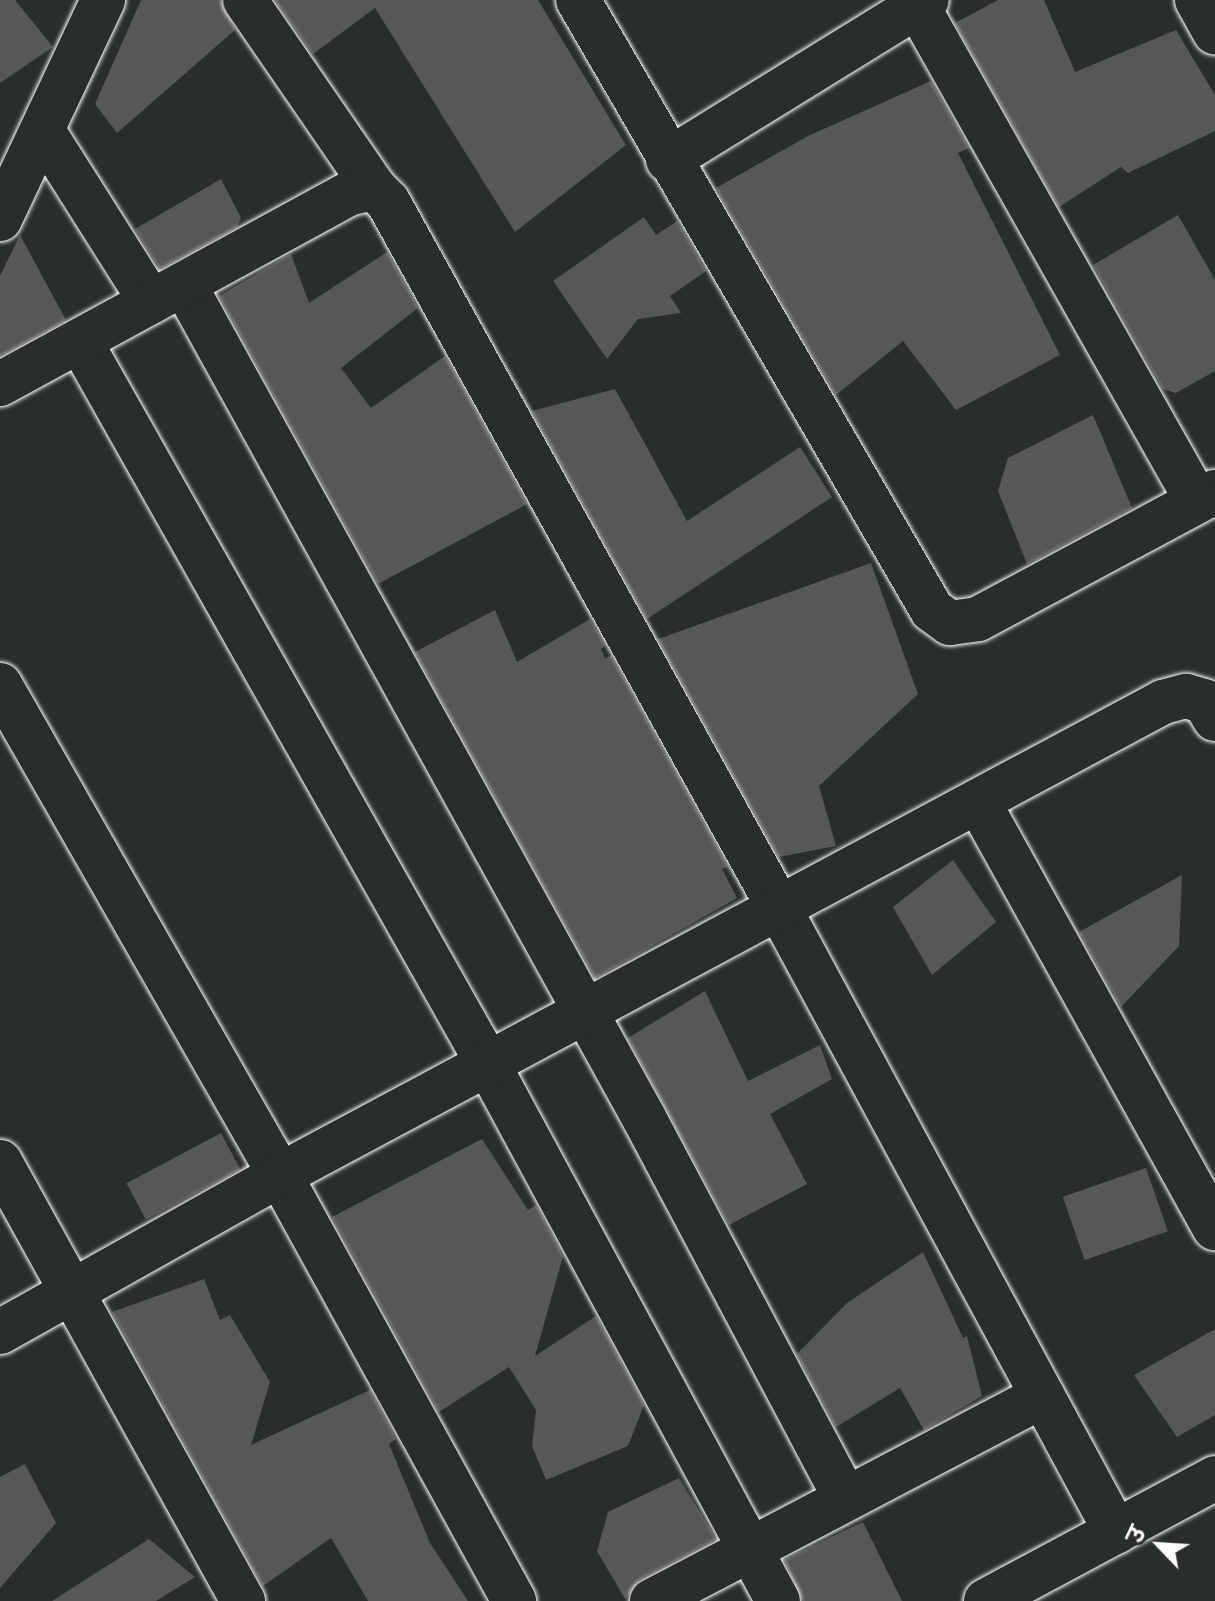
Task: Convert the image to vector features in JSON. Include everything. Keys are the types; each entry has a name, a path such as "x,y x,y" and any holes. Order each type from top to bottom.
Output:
{"street":[{"path":"0,219 103,0"},
{"path":"245,0 410,239 779,908 1116,1532"},
{"path":"578,0 668,160 919,591 950,623 978,619 1206,496 919,2 668,160"},
{"path":"1197,0 1215,32"},
{"path":"43,131 167,293 586,1012 846,1499"},
{"path":"0,384 351,193 374,188"},
{"path":"80,341 488,1064 778,1601"},
{"path":"0,685 280,1175 514,1601"},
{"path":"0,1332 280,1175 1163,702 1186,696 1204,701 1215,719"},
{"path":"979,803 1215,1228"},
{"path":"0,1162 243,1601"},
{"path":"652,1601 1042,1396"},
{"path":"986,1601 1041,1588 1116,1532 1215,1478"}],"building":[{"path":"0,0 15,0 53,47 0,83"},
{"path":"141,0 220,0 235,30 117,133 95,104"},
{"path":"275,0 538,0 626,145 515,232 375,8 313,54"},
{"path":"998,0 1044,0 1075,72 1176,30 1215,95 1215,131 1128,173 1121,167 1059,207 955,23"},
{"path":"931,81 969,148 958,153 1060,355 956,410 903,341 836,395 716,188 808,136"},
{"path":"221,179 241,218 237,227 160,269 135,229"},
{"path":"1178,215 1215,280 1215,371 1176,393 1163,389 1093,265"},
{"path":"644,217 656,235 677,221 706,271 670,296 681,313 638,319 607,359 553,281"},
{"path":"20,235 66,320 0,356 0,276"},
{"path":"387,252 418,308 341,368 371,408 445,356 527,504 378,584 219,296 291,254 309,303"},
{"path":"615,389 687,521 800,447 832,497 647,619 532,411"},
{"path":"1093,415 1132,508 1027,564 998,491 1008,458"},
{"path":"871,563 918,694 819,786 836,846 779,857 658,639"},
{"path":"495,610 517,662 590,619 605,646 601,649 605,658 611,656 728,867 722,869 737,898 595,978 415,652"},
{"path":"953,860 996,922 932,975 893,907"},
{"path":"1182,875 1179,946 1121,1007 1079,932"},
{"path":"705,991 748,1081 820,1045 832,1079 770,1114 807,1184 729,1225 628,1038"},
{"path":"221,1133 240,1169 146,1219 127,1183"},
{"path":"482,1139 528,1210 536,1205 563,1256 535,1356 596,1316 644,1405 628,1446 546,1480 532,1446 536,1410 509,1367 439,1412 332,1217"},
{"path":"1146,1168 1168,1231 1085,1260 1063,1197"},
{"path":"923,1252 963,1338 967,1336 982,1396 924,1430 900,1388 836,1427 797,1354 847,1303"},
{"path":"204,1279 220,1320 230,1315 270,1382 251,1445 370,1390 396,1439 389,1444 430,1543 468,1601 368,1601 331,1538 263,1586 112,1312"},
{"path":"1215,1329 1215,1415 1177,1437 1134,1375"},
{"path":"25,1464 56,1523 0,1588 0,1477"},
{"path":"679,1478 716,1539 640,1579 625,1599 597,1551 608,1512"},
{"path":"863,1522 902,1601 803,1601 784,1560"},
{"path":"149,1539 195,1577 156,1601 52,1601"}]}
